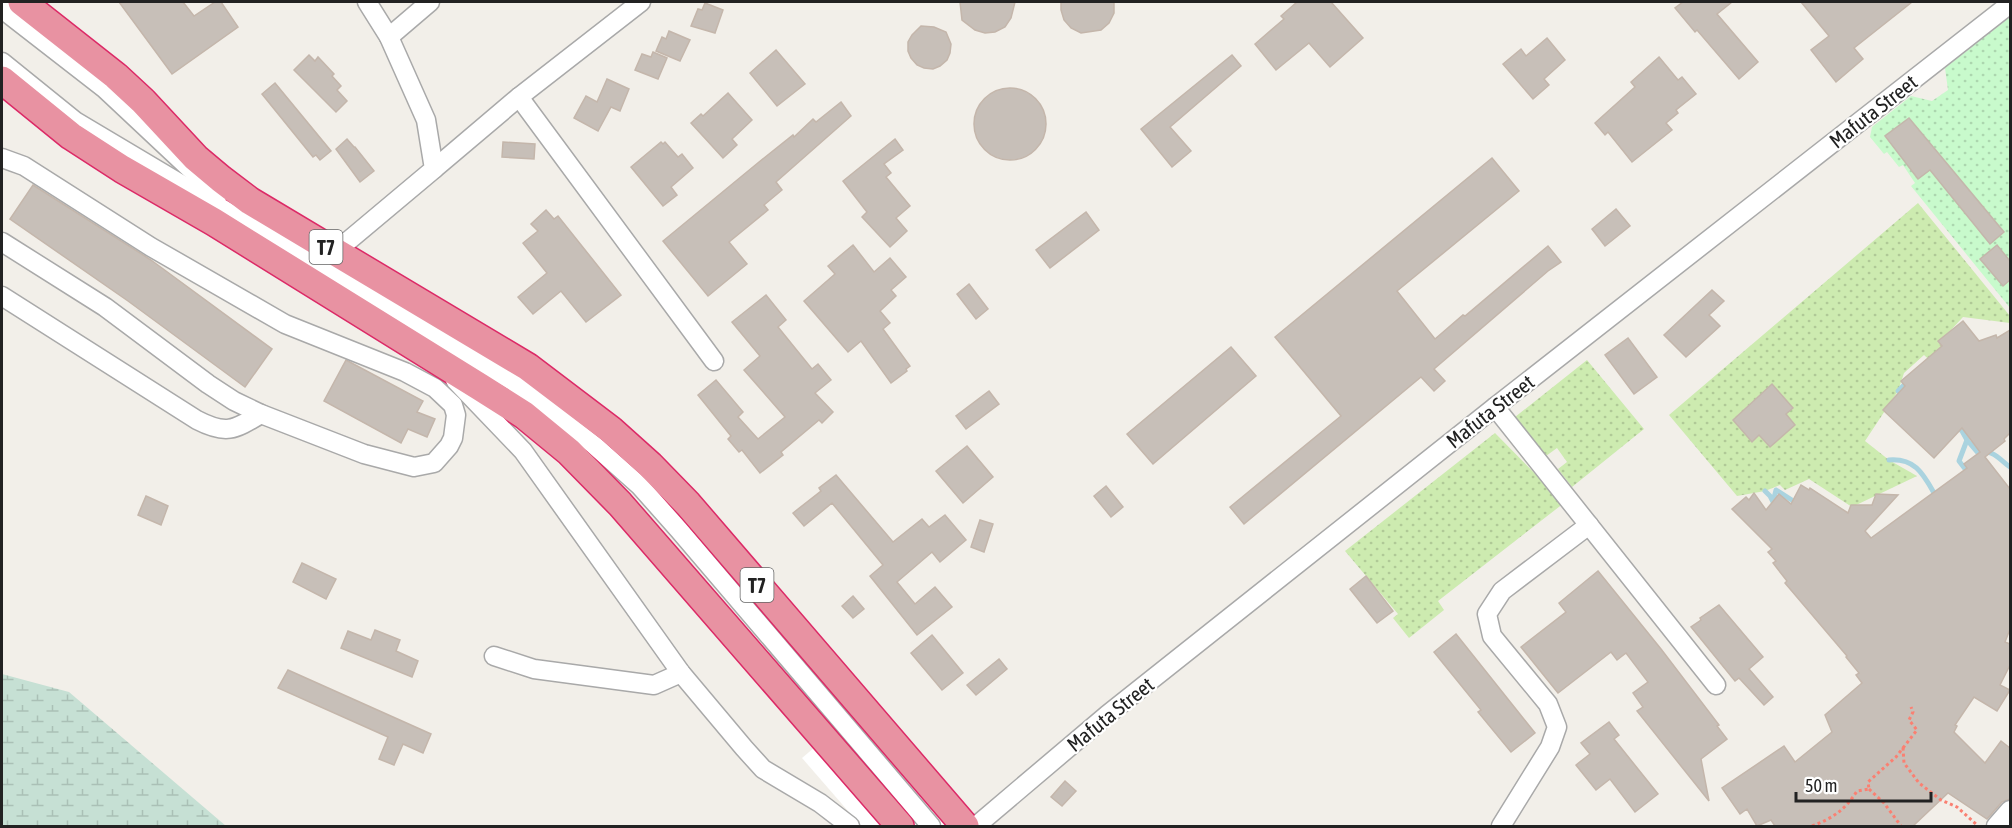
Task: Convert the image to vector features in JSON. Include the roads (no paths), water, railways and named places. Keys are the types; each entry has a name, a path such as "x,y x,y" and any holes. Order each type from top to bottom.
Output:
{"highway":[{"name":"T7","path":"22,2 136,95 196,158 220,179 250,201 520,362 567,395 650,465 688,504 843,724 900,826"},
{"name":"T7","path":"2,80 71,136 122,169 214,222 524,416 569,452 843,724 965,826"}],"street":[{"path":"367,2 389,37 426,120 434,169"},
{"path":"389,37 430,2"},
{"path":"335,252 519,97 641,2"},
{"name":"Mafuta Street","path":"976,826 1107,715 1495,407 2010,4"},
{"path":"2,9 105,89 197,178 238,213 279,242"},
{"path":"2,62 75,121 512,381 594,445 648,495 931,826"},
{"path":"519,97 714,362"},
{"path":"2,158 24,166 151,247 285,324 405,372 435,388 453,405 456,415 453,438 434,463 414,467 364,454 261,414 234,401 208,384 105,307 2,242"},
{"path":"2,296 212,428 239,427 261,414"},
{"path":"436,361 523,452 681,673 763,769 820,803 849,826"},
{"path":"1495,407 1716,685"},
{"path":"1501,826 1550,747 1557,727 1548,704 1492,636 1487,614 1502,591 1589,525"},
{"path":"494,656 534,669 654,685 681,673"},
{"path":"1996,826 2010,810"}],"waterway":[{"path":"1898,391 1905,384 1910,388"},
{"path":"1956,427 1962,431 1967,440 1959,461 1969,474"},
{"path":"1967,440 1978,453 1992,453 2010,467"},
{"path":"1889,460 1899,460 1913,465 1919,470 1937,498"},
{"path":"1765,491 1773,502 1776,490 1798,504"}]}
